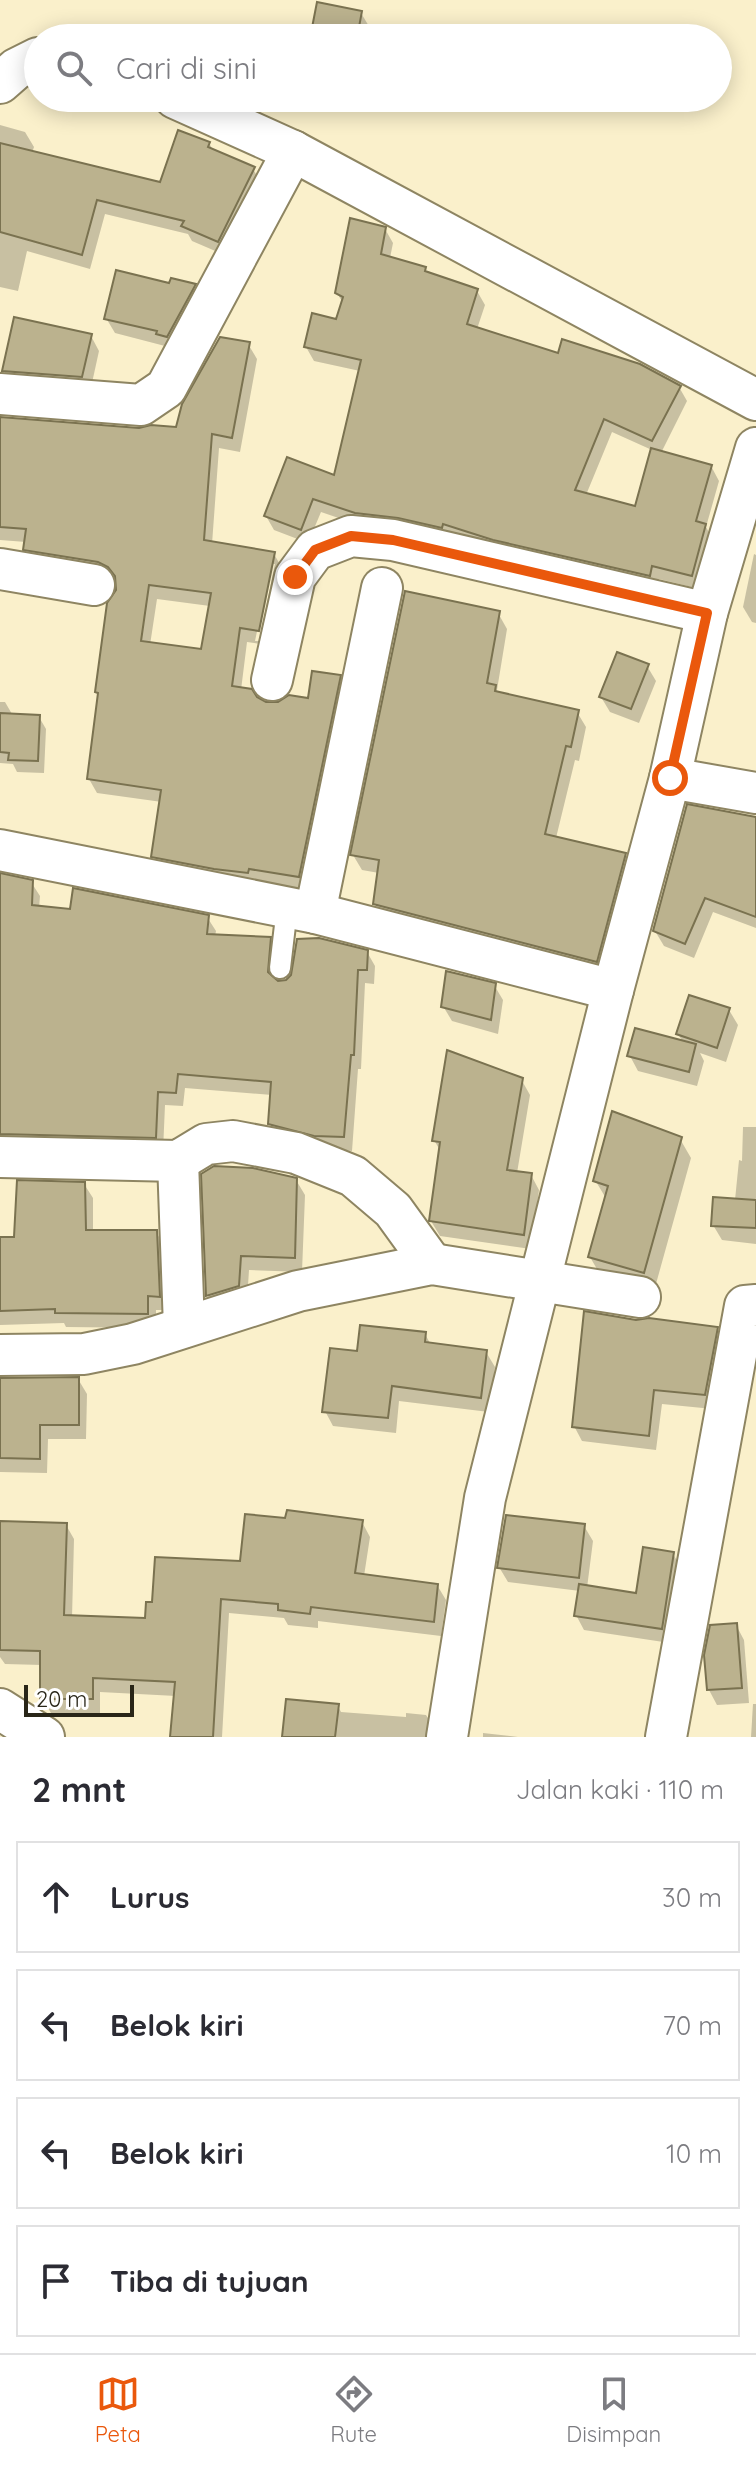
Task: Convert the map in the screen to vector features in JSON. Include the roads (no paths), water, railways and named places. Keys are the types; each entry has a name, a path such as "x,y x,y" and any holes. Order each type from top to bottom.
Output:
{"street":[{"path":"0,83 24,65"},
{"path":"206,112 293,151 756,400"},
{"path":"0,394 141,405 166,388 293,151"},
{"path":"447,1737 485,1498 613,990 670,778 707,613 755,456"},
{"path":"272,680 295,577 315,550 351,536 393,540 707,613"},
{"path":"0,569 94,585"},
{"path":"301,910 382,588"},
{"path":"670,778 756,793"},
{"path":"0,850 301,910 613,990"},
{"path":"0,1157 178,1161 206,1144 233,1141 296,1153 353,1176 393,1210 432,1264"},
{"path":"178,1161 184,1327"},
{"path":"0,1355 84,1354 133,1344 298,1291 432,1264 542,1279 640,1297"},
{"path":"666,1737 745,1306 756,1305"},
{"path":"0,1709 44,1737"}],"lane":[{"path":"280,968 301,910"}]}
